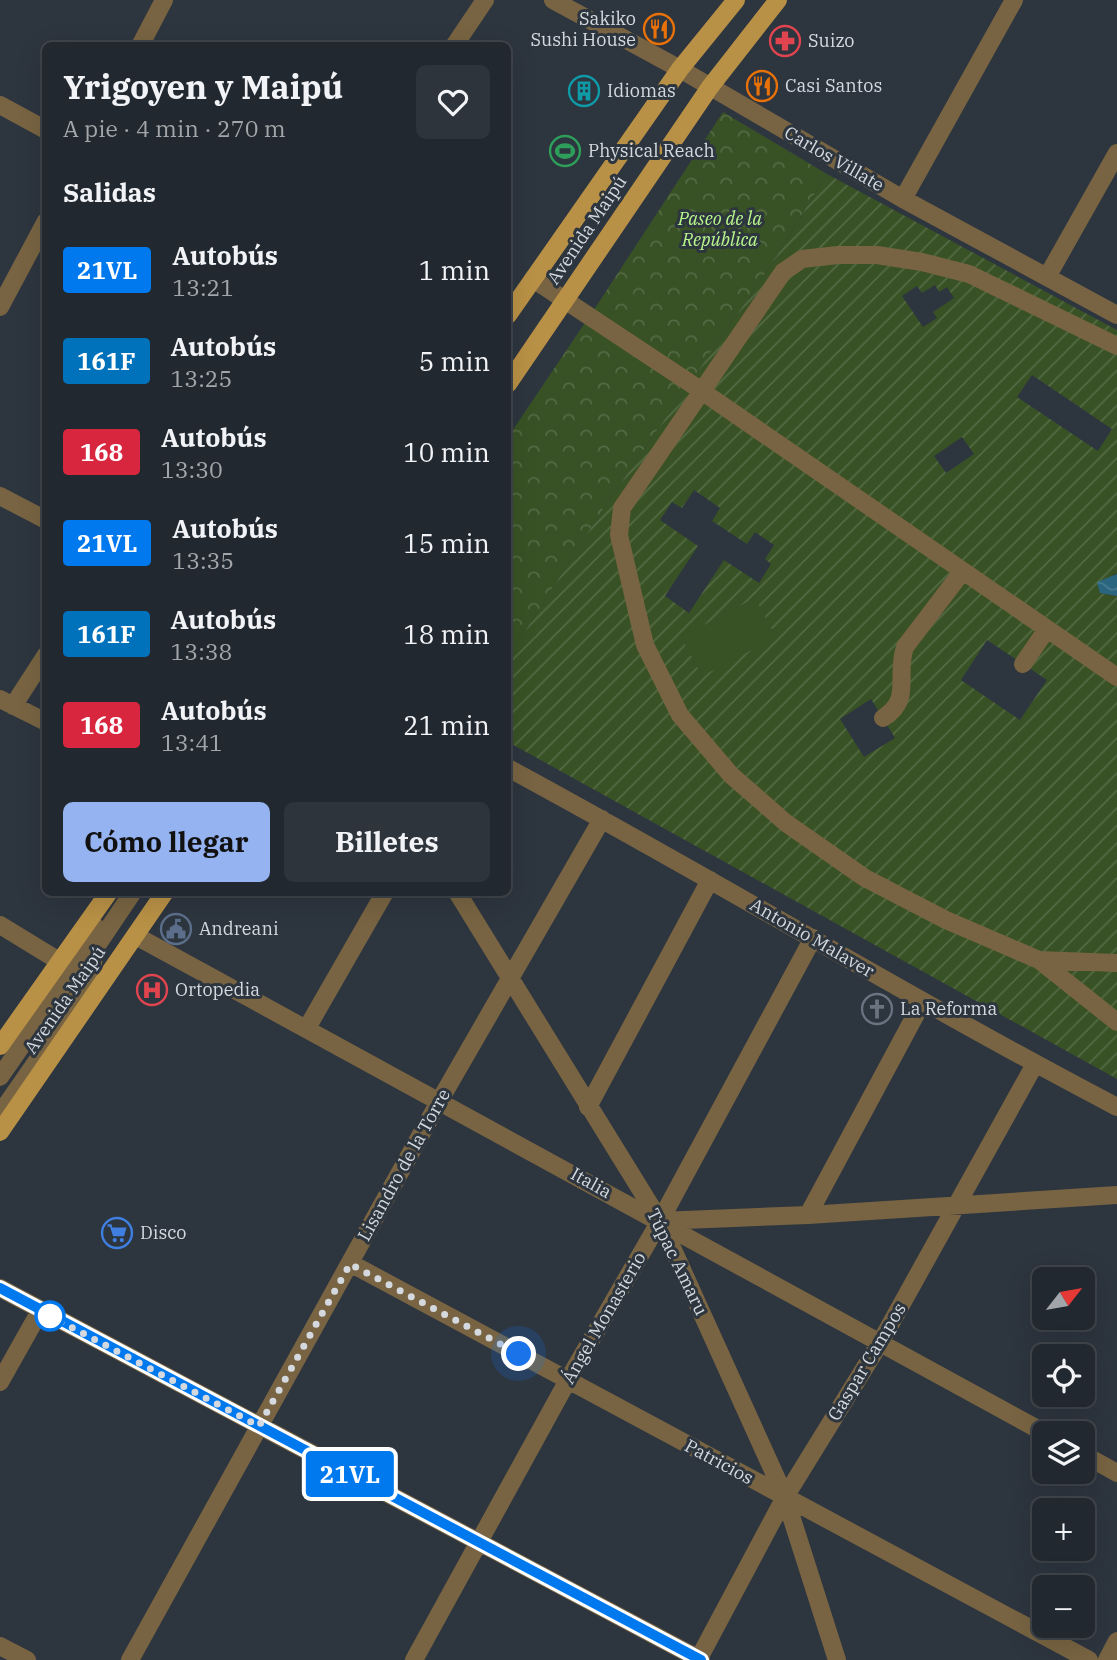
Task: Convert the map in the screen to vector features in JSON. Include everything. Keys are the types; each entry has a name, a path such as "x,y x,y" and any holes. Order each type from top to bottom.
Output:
{"main road":[{"name":"Avenida Maipú","path":"511,311 680,69 736,0"},
{"name":"Avenida Maipú","path":"511,380 710,87 778,0"},
{"name":"Avenida Maipú","path":"0,1132 79,974 108,896"},
{"name":"Avenida Maipú","path":"0,1046 79,974 136,936 162,896"}],"street":[{"path":"142,42 164,0"},
{"path":"457,42 485,0"},
{"name":"Carlos Villate","path":"553,0 680,69 903,199 1117,315"},
{"path":"903,199 1014,0"},
{"path":"0,105 42,128"},
{"path":"1046,277 1117,153"},
{"path":"0,307 42,228"},
{"path":"1117,346 969,274 922,262 877,255 802,259 783,272 622,508 619,519 619,535 645,645 680,715 731,775 786,823 865,878 946,920 1039,960 1117,1022"},
{"path":"533,279 1117,677"},
{"path":"0,496 42,518"},
{"path":"883,718 895,710 900,702 905,648 962,572"},
{"path":"1023,664 1047,629"},
{"path":"42,660 7,702 42,720"},
{"name":"Antonio Malaver","path":"511,770 1035,1064 1117,1107"},
{"name":"Lisandro de la Torre","path":"130,1660 440,1100 602,819"},
{"path":"588,1107 710,880"},
{"path":"0,1114 71,1012 79,974 115,896"},
{"path":"1,1087 130,896"},
{"path":"79,974 140,896"},
{"path":"307,1028 383,896"},
{"name":"Túpac Amaru","path":"460,896 660,1221 785,1497 836,1660"},
{"path":"0,925 79,974"},
{"name":"Italia","path":"136,936 1032,1426"},
{"name":"Ángel Monasterio","path":"414,1660 568,1380 660,1221 813,938"},
{"path":"1039,960 1117,963"},
{"path":"808,1214 923,1001"},
{"name":"Gaspar Campos","path":"699,1660 785,1497 880,1343 1035,1064"},
{"path":"660,1221 1117,1195"},
{"name":"Patricios","path":"350,1264 1089,1660"},
{"path":"0,1288 699,1660"},
{"path":"0,1382 40,1311"},
{"path":"1095,1461 1117,1473"},
{"path":"1107,1660 1117,1641"},
{"path":"0,1646 27,1660"}],"green space":[{"name":"Paseo de la República","path":"723,112 827,174 771,265 607,503 511,653 511,433"},
{"path":"827,174 1117,330 1117,574 1114,574 1100,593 1117,596 1117,1079 511,744 511,653 607,503 771,265","holes":["935,285 939,292 947,287 954,298 933,312 937,318 923,327 902,296 917,286 922,293","1032,375 1112,429 1098,451 1017,397","962,437 974,454 946,473 934,456","694,490 720,508 712,521 747,544 755,532 774,545 765,559 771,564 759,583 724,560 689,613 665,596 698,546 660,520 672,502 682,508","987,640 1047,680 1020,720 961,680","871,699 895,738 864,757 840,719"]},
{"path":"755,598 776,637 702,676 681,637"}],"water":[{"path":"1117,574 1117,596 1100,593 1097,582"}],"bus line":[{"name":"21VL","path":"0,1288 701,1660"}],"place":[{"name":"Sakiko Sushi House","path":"659,29"},
{"name":"Suizo","path":"785,41"},
{"name":"Casi Santos","path":"762,86"},
{"name":"Idiomas","path":"584,91"},
{"name":"Physical Reach","path":"565,151"},
{"name":"Andreani","path":"176,929"},
{"name":"Ortopedia","path":"152,990"},
{"name":"La Reforma","path":"877,1009"},
{"name":"Disco","path":"117,1233"}],"route":[{"path":"50,1316 259,1426 350,1264 519,1354"}]}
